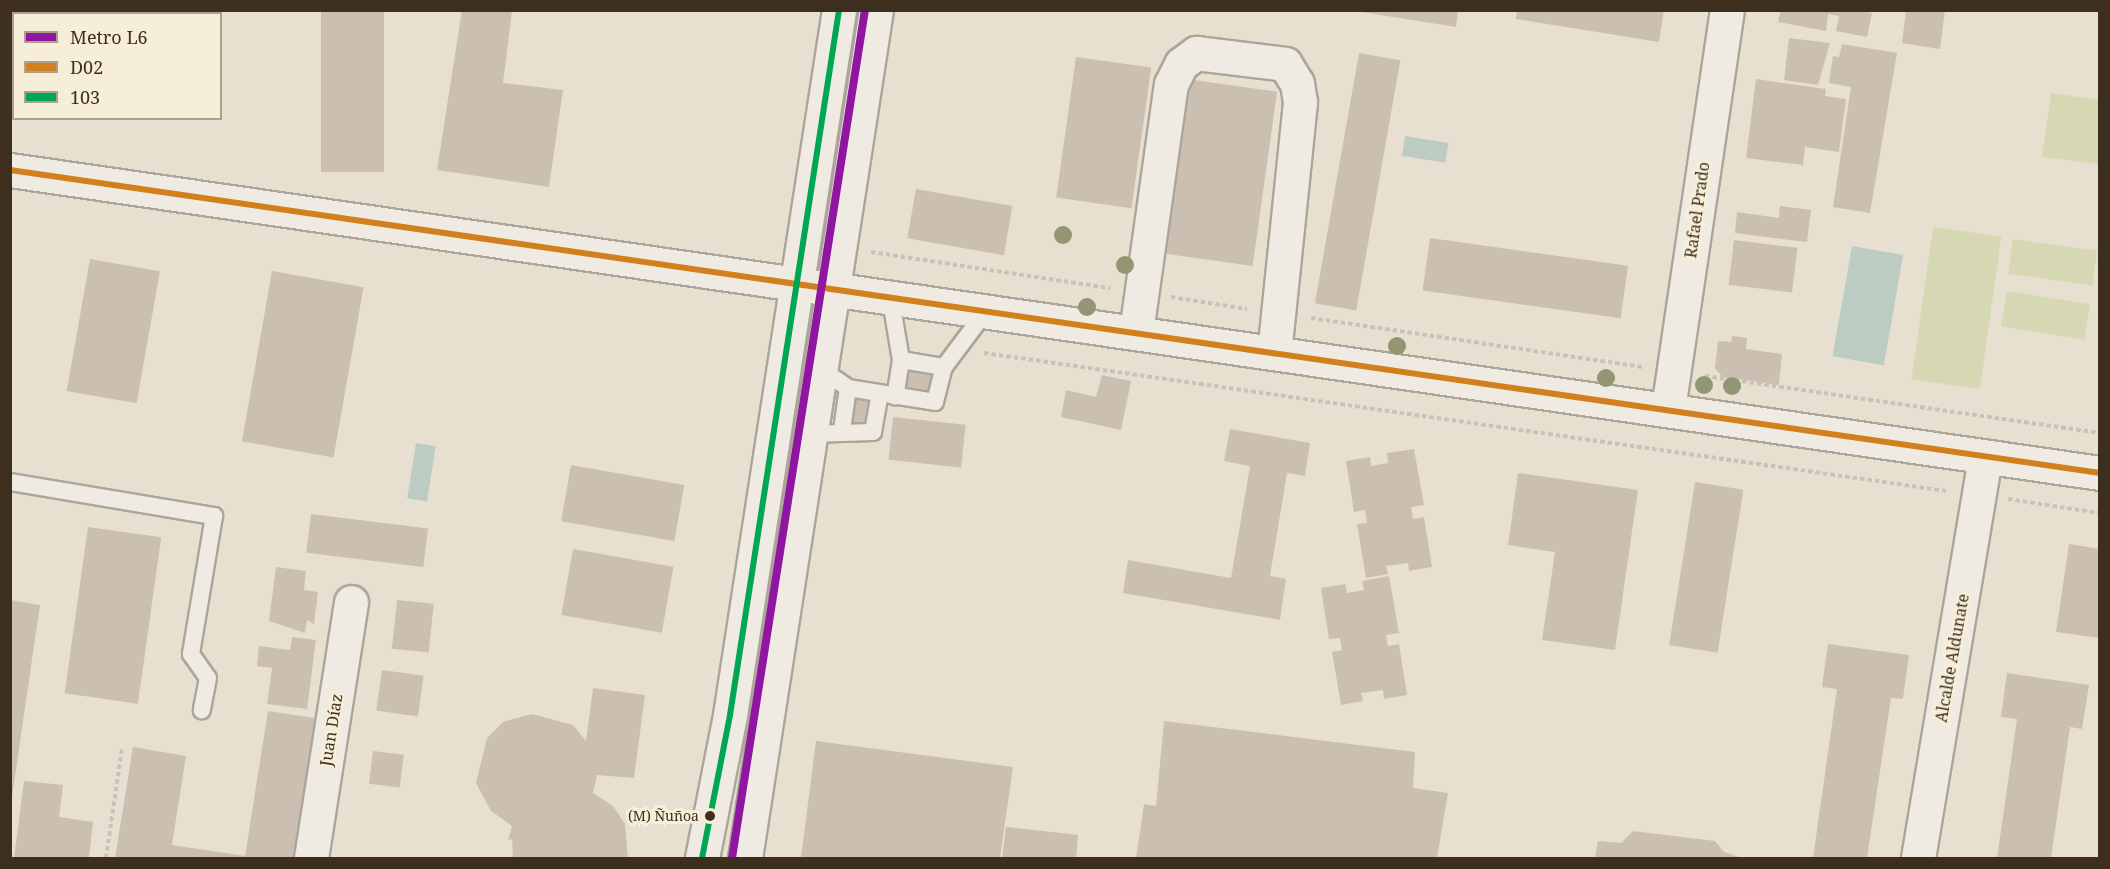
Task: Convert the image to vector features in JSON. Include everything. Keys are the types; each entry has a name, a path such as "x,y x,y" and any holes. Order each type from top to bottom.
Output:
{"main road":[{"path":"702,858 798,282 839,10"},
{"path":"745,858 826,432 821,369 876,10"},
{"name":"Rafael Prado","path":"1668,409 1727,10"},
{"path":"1136,332 1171,84 1181,64 1196,53 1285,64 1297,83 1300,102 1274,352"},
{"path":"10,170 890,295 2100,473"},
{"name":"Alcalde Aldunate","path":"1918,858 1985,457"},
{"name":"Juan Díaz","path":"311,858 351,602"}],"lane":[{"path":"848,388 826,432 873,432 901,360 890,295"},
{"path":"821,369 848,388 935,402 944,368 955,349 987,310"},
{"path":"901,360 944,368"},
{"path":"10,482 214,516 191,654 208,678 202,710"}],"path":[{"path":"840,248 2100,433"},
{"path":"955,349 2100,513"},
{"path":"106,858 122,748"}],"green space":[{"path":"2051,93 2099,100 2099,164 2042,157"},
{"path":"1933,227 2001,237 1980,389 1912,380"},
{"path":"2013,239 2097,251 2092,285 2008,274"},
{"path":"2007,291 2090,304 2084,340 2001,327"}],"shaded area":[{"path":"1405,136 1448,143 1445,163 1402,156"},
{"path":"1852,246 1903,255 1884,365 1833,356"},
{"path":"416,443 436,446 427,501 407,498"}],"building":[{"path":"321,10 384,10 384,172 321,172"},
{"path":"462,10 512,11 503,83 563,90 549,187 437,170"},
{"path":"1349,10 1458,10 1456,27"},
{"path":"1517,10 1664,10 1659,42 1516,19"},
{"path":"1781,10 1858,10 1872,13 1867,37 1836,31 1839,16 1828,14 1826,31 1778,22"},
{"path":"1906,10 1945,10 1940,49 1902,43"},
{"path":"1789,38 1830,43 1818,85 1784,80"},
{"path":"1842,44 1897,53 1870,213 1833,207 1851,87 1829,83 1833,56 1839,57"},
{"path":"1359,53 1400,60 1356,310 1315,303"},
{"path":"1076,57 1151,68 1131,208 1056,198"},
{"path":"1187,79 1277,92 1253,266 1163,253"},
{"path":"1756,79 1826,89 1825,96 1846,99 1839,152 1805,147 1803,165 1746,158"},
{"path":"916,189 1013,206 1004,255 907,238"},
{"path":"1780,206 1811,210 1807,242 1735,233 1737,212 1779,218"},
{"path":"1430,238 1628,266 1621,318 1423,290"},
{"path":"1734,240 1798,248 1792,292 1729,285"},
{"path":"90,259 160,271 137,403 67,391"},
{"path":"272,271 364,287 334,458 242,441"},
{"path":"1732,336 1747,338 1746,349 1782,354 1779,385 1722,377 1715,368 1718,341 1731,342"},
{"path":"903,363 938,369 933,398 898,392"},
{"path":"1102,375 1131,381 1121,430 1061,417 1066,390 1096,397"},
{"path":"848,397 875,400 872,429 845,426"},
{"path":"893,417 966,425 961,467 889,460"},
{"path":"1230,429 1310,443 1305,476 1287,473 1270,576 1286,579 1280,620 1123,593 1128,560 1231,578 1250,466 1224,461"},
{"path":"1414,449 1424,505 1411,507 1413,519 1424,517 1432,567 1409,571 1408,563 1386,566 1388,574 1366,578 1357,524 1367,523 1365,510 1354,512 1346,461 1370,457 1371,466 1388,463 1387,453"},
{"path":"571,465 684,485 674,541 561,521"},
{"path":"1518,473 1638,490 1615,650 1542,640 1555,552 1508,545"},
{"path":"1695,482 1743,490 1718,653 1669,645"},
{"path":"311,514 428,528 423,567 306,553"},
{"path":"88,527 161,537 138,704 65,693"},
{"path":"2069,544 2100,549 2100,638 2056,632"},
{"path":"573,549 673,567 662,633 561,615"},
{"path":"276,567 306,571 304,590 318,592 314,624 307,620 305,633 269,621"},
{"path":"1389,576 1399,633 1386,635 1388,646 1399,644 1407,695 1384,699 1383,690 1361,693 1363,701 1341,705 1332,652 1342,650 1340,638 1329,639 1321,588 1345,584 1347,593 1364,590 1362,581"},
{"path":"10,600 40,605 12,797 10,797"},
{"path":"397,600 434,604 429,653 392,649"},
{"path":"292,637 316,640 307,709 267,704 272,668 257,666 259,646 290,650"},
{"path":"1828,644 1909,655 1903,699 1891,698 1867,858 1813,858 1837,689 1822,687"},
{"path":"382,670 424,676 418,716 376,711"},
{"path":"2007,673 2089,685 2082,729 2070,727 2051,858 1997,858 2017,719 2001,717"},
{"path":"593,688 645,695 634,778 597,775 593,793 613,806 625,824 628,858 513,858 512,839 508,840 512,826 491,811 476,783 487,738 503,722 532,714 573,725 586,741"},
{"path":"268,711 315,718 293,858 115,858 133,747 186,756 172,845 245,856"},
{"path":"1164,721 1415,752 1413,788 1448,793 1437,858 1136,858 1144,804 1156,806"},
{"path":"816,741 1013,767 1000,858 801,858"},
{"path":"373,751 404,755 400,788 369,784"},
{"path":"24,781 63,785 59,817 93,822 89,858 14,858"},
{"path":"1006,827 1078,835 1076,858 1002,858"},
{"path":"1633,831 1715,841 1724,852 1742,858 1595,858 1598,841 1621,843"}],"metro line":[{"name":"L6","path":"732,858 865,10"}],"transit line":[{"name":"103","path":"702,858 730,715 839,10"},
{"name":"D02","path":"10,170 2100,473"}],"place":[{"name":"(M) Ñuñoa","path":"710,816"}]}
